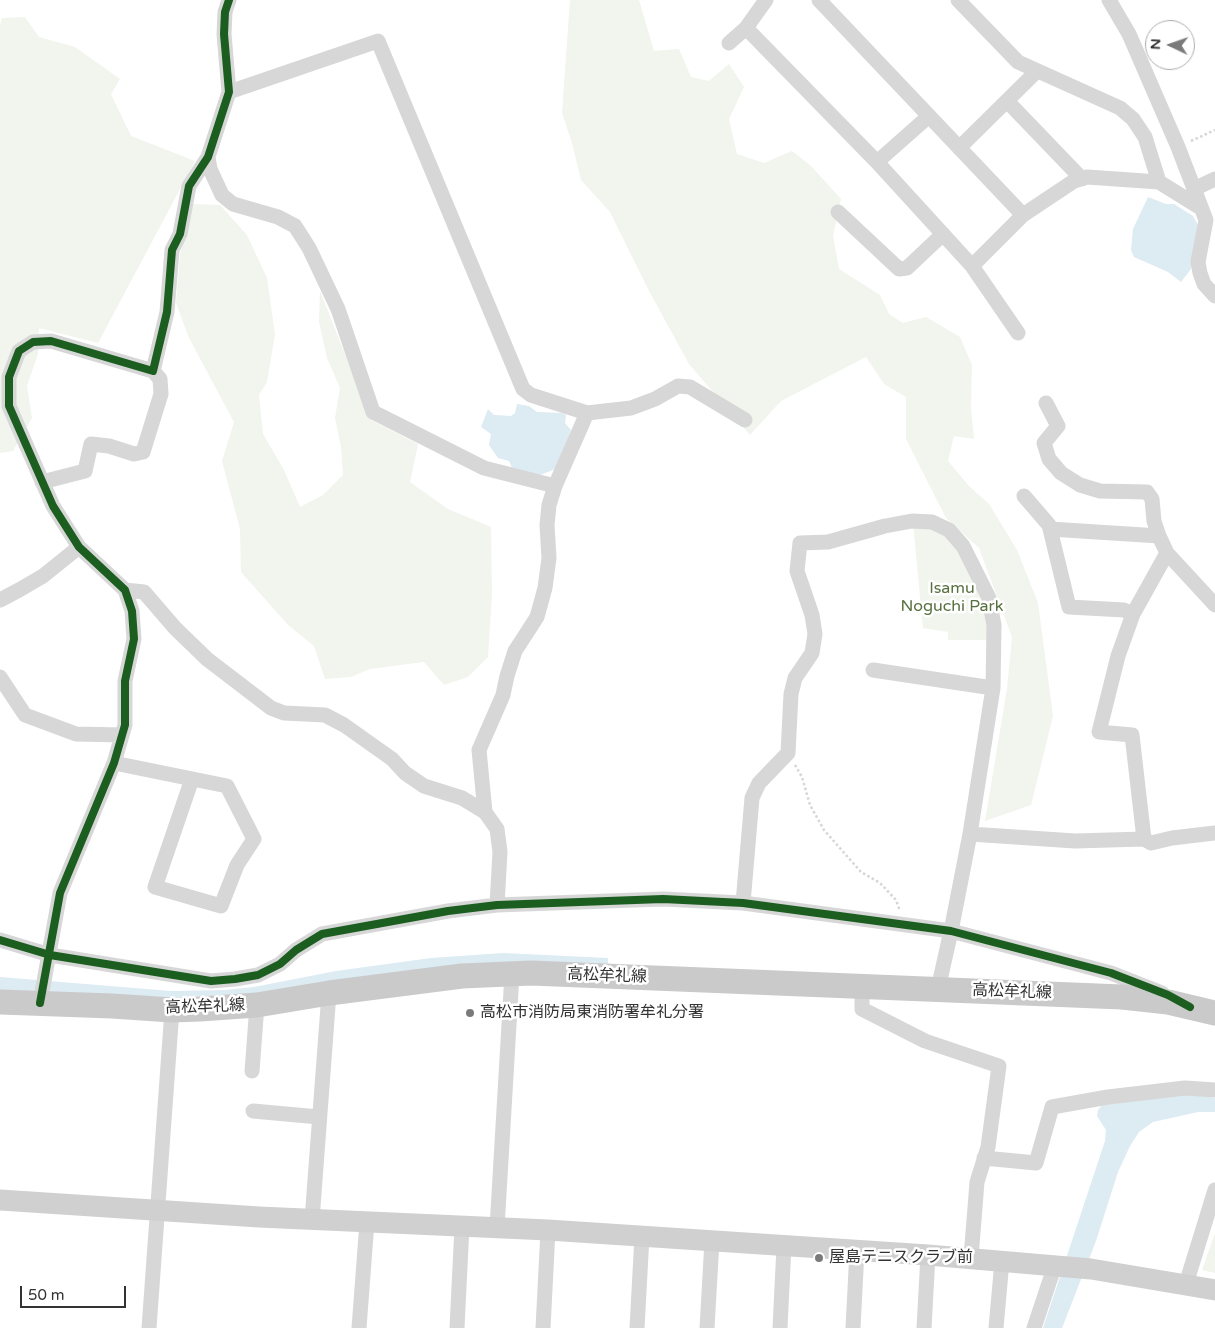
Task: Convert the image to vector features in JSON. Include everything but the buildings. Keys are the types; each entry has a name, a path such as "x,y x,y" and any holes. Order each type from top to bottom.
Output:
{"main road":[{"name":"高松牟礼線","path":"0,1002 172,1010 257,1005 329,993 462,976 512,974 1122,997 1168,1002 1215,1013"}],"street":[{"path":"153,371 167,312 172,250 180,234 189,186 208,157 229,92 224,34 225,12 229,0"},
{"path":"728,42 746,28 766,0"},
{"path":"819,0 1023,215"},
{"path":"958,0 1018,62 1120,108 1132,119 1144,138 1159,182"},
{"path":"1109,0 1130,34 1178,147 1206,220 1198,262 1204,284 1215,296"},
{"path":"746,28 877,162 972,266 1018,333"},
{"path":"229,92 378,41 523,390 531,395 587,412 631,408 655,399 678,386 690,388 744,420"},
{"path":"959,148 1038,71"},
{"path":"1007,101 1082,179"},
{"path":"877,162 929,116"},
{"path":"208,157 210,169 222,195 232,204 278,217 295,226 309,248 338,309 373,412 484,468 556,486"},
{"path":"972,266 1023,215 1074,181 1087,177 1159,182 1201,208"},
{"path":"1194,189 1215,179"},
{"path":"838,212 899,268 907,268 943,234"},
{"path":"9,406 9,377 19,351 33,342 51,340 153,371 160,379 161,394 143,452 134,454 109,446 91,444 85,471 42,482"},
{"path":"0,392 9,406 53,506 79,547 125,590 132,611 134,639 125,682 125,725 114,763 60,893 40,1003"},
{"path":"1046,403 1058,426 1044,443 1049,459 1061,473 1080,485 1100,491 1147,492 1152,500 1154,521 1167,554 1215,605"},
{"path":"485,812 479,750 503,695 506,676 515,651 537,617 545,588 549,558 547,524 549,505 587,412"},
{"path":"1024,496 1049,525 1069,607 1124,610 1133,614"},
{"path":"743,903 752,798 759,783 788,753 791,694 795,678 812,653 815,634 812,615 797,571 800,543 828,542 912,521 932,522 949,530 963,546 989,598 994,625 993,688 970,834 952,931 938,989"},
{"path":"1050,529 1159,536"},
{"path":"0,600 43,576 79,547"},
{"path":"1144,839 1132,735 1099,732 1118,656 1133,614 1167,554"},
{"path":"125,590 144,592 175,628 207,659 271,708 284,713 326,715 344,725 392,759 406,773 424,786 462,798 485,812 497,829 500,852 497,905"},
{"path":"873,670 993,688"},
{"path":"0,677 25,715 76,734 122,735"},
{"path":"114,763 192,779 226,786 254,839 236,865 221,906 155,887 192,779"},
{"path":"970,834 1075,841 1144,839 1151,843 1172,838 1215,833"},
{"path":"0,940 50,955 211,981 258,975 280,964 296,950 322,934 448,910 497,905 663,899 743,903 952,931 1111,973 1168,995 1190,1007"},
{"path":"497,1228 512,974"},
{"path":"862,987 862,1009 925,1041 998,1066 988,1147 977,1182 971,1258"},
{"path":"312,1220 329,993"},
{"path":"252,1071 257,1005"},
{"path":"149,1328 172,1010"},
{"path":"984,1158 1036,1163 1052,1107 1108,1097 1186,1088 1215,1090"},
{"path":"253,1111 320,1117"},
{"path":"1186,1284 1215,1190"},
{"path":"0,1200 312,1220 548,1230 971,1258 1091,1269 1215,1290"},
{"path":"359,1328 367,1222"},
{"path":"457,1328 462,1226"},
{"path":"543,1328 548,1230"},
{"path":"637,1328 642,1236"},
{"path":"707,1328 712,1241"},
{"path":"780,1328 784,1246"},
{"path":"853,1328 857,1250"},
{"path":"924,1328 928,1255"},
{"path":"996,1328 1002,1261"},
{"path":"1034,1328 1058,1265"}],"path":[{"path":"1178,147 1215,130"},
{"path":"788,753 802,777 810,805 824,830 862,872 880,883 896,900 904,924"}],"green space":[{"path":"570,0 639,0 654,51 679,49 691,77 709,81 729,64 744,87 729,119 737,154 764,163 792,151 811,166 841,199 833,236 839,269 880,295 889,314 903,323 926,317 960,337 972,365 971,407 974,439 954,436 948,461 969,486 989,504 1017,550 1038,603 1053,716 1031,805 985,821 1007,689 1012,637 979,548 946,518 906,439 906,397 884,384 866,357 781,401 750,435 689,364 649,291 610,212 581,180 562,113"},
{"path":"25,17 39,37 75,47 120,79 111,94 131,136 195,161 98,343 39,328 38,354 27,386 32,418 13,451 0,453 0,25 2,18"},
{"path":"192,204 220,205 247,235 267,278 275,334 267,382 259,395 263,434 284,470 300,507 323,495 343,475 341,447 335,418 340,388 327,358 319,322 320,291 371,420 418,444 410,482 448,509 491,527 492,594 488,657 468,677 444,685 424,662 370,669 351,677 325,679 314,646 288,625 241,572 240,529 222,461 234,422 189,338 176,303 180,254"},
{"name":"Isamu Noguchi Park","path":"913,523 949,530 989,598 991,640 948,640 948,632 923,628"},
{"path":"1215,1233 1215,1273 1202,1270"}],"shaded area":[{"path":"1148,197 1166,204 1174,204 1193,216 1198,225 1198,246 1191,269 1181,282 1168,272 1134,257 1131,250 1133,229"},
{"path":"517,404 529,406 537,412 562,413 566,415 565,423 571,430 559,463 553,470 540,475 512,468 509,461 498,458 489,445 491,434 481,427 488,409 494,415 511,416 515,413"},
{"path":"503,953 608,958 608,968 225,1001 0,991 0,977 171,991 225,990 254,987 336,971 431,958"},
{"path":"1180,1094 1215,1098 1215,1112 1198,1112 1153,1122 1139,1132 1118,1172 1096,1241 1062,1328 1043,1328 1105,1141 1106,1130 1097,1116 1098,1110 1103,1104"}],"cycle path":[{"path":"40,1003 60,893 114,763 125,725 125,681 134,639 132,611 125,590 79,547 53,506 9,406 9,377 19,351 33,342 51,341 153,371 167,312 172,250 180,234 189,186 208,157 229,92 224,34 225,12 229,0"},
{"path":"0,940 50,955 211,981 258,975 280,964 296,950 322,934 448,911 497,905 663,899 743,903 951,931 1111,973 1168,995 1190,1007"}],"place":[{"name":"高松市消防局東消防署牟礼分署","path":"470,1013"},
{"name":"屋島テニスクラブ前","path":"819,1258"}]}
